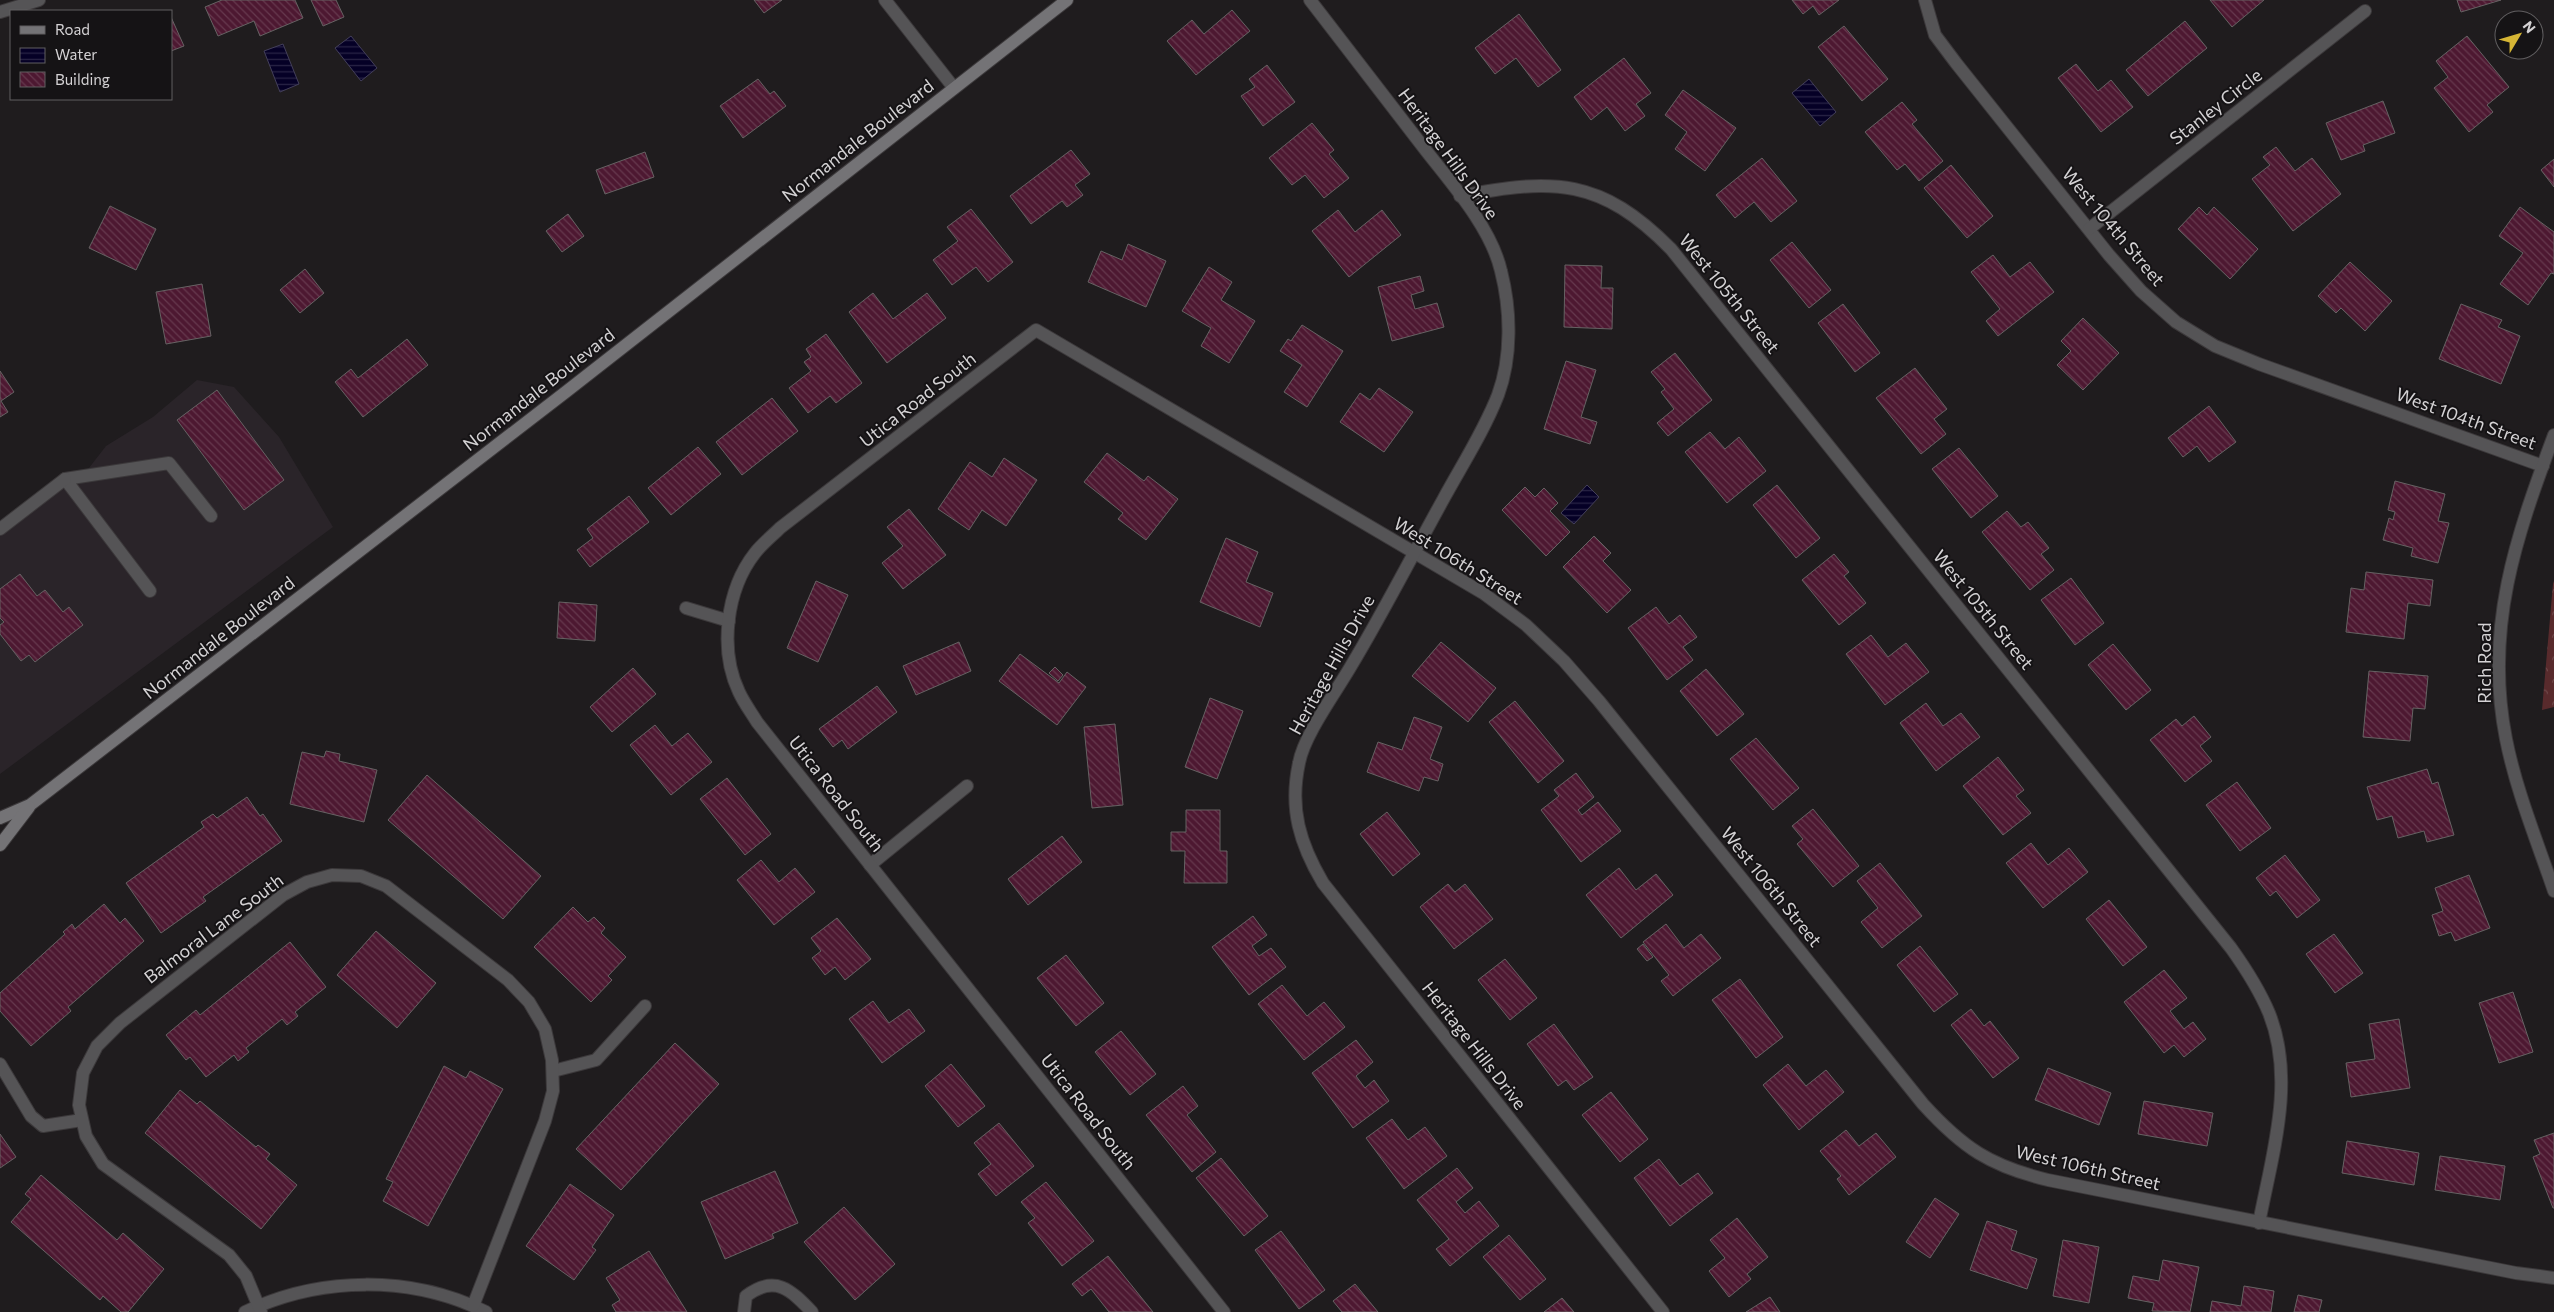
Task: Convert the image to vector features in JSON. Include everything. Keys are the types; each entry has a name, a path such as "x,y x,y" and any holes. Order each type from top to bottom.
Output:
{"main road":[{"name":"Normandale Boulevard","path":"0,818 30,805 575,385 1067,0"},
{"name":"Normandale Boulevard","path":"0,845 30,805"}],"street":[{"path":"0,12 39,0"},
{"path":"885,0 954,88"},
{"name":"Heritage Hills Drive","path":"1310,0 1484,230 1501,269 1508,311 1508,353 1498,395 1414,553 1313,731 1299,760 1295,793 1297,824 1307,856 1329,891 1663,1312"},
{"name":"West 104th Street","path":"1925,0 1936,35 1946,49 2089,229 2141,291 2176,322 2215,346 2259,364 2543,466"},
{"name":"Stanley Circle","path":"2089,229 2365,11"},
{"name":"West 105th Street","path":"1460,196 1514,186 1549,184 1584,191 1618,204 1646,224 1671,249 2231,948 2252,978 2270,1015 2279,1052 2282,1092 2259,1222"},
{"name":"West 106th Street","path":"1036,330 1483,593 1526,625 1564,661 1599,702 1923,1104 1948,1132 1978,1153 2012,1171 2516,1273 2554,1278"},
{"name":"Utica Road South","path":"1036,330 780,528 755,553 738,585 729,620 728,655 738,692 757,722 1224,1312"},
{"name":"Rich Road","path":"2554,435 2520,528 2507,580 2499,634 2499,686 2506,739 2520,790 2554,891"},
{"path":"0,529 65,479 169,463 211,516"},
{"path":"65,479 150,591"},
{"path":"686,608 729,620"},
{"path":"870,865 967,786"},
{"name":"Balmoral Lane South","path":"259,1309 246,1276 229,1255 128,1184 103,1164 86,1136 82,1120 79,1105 83,1073 97,1046 120,1023 283,895 307,882 332,875 361,876 386,886 508,980 529,1002 545,1029 553,1071 553,1091 545,1121 473,1306"},
{"path":"553,1071 596,1060 645,1006"},
{"path":"0,1064 31,1116 43,1126 82,1120"},
{"path":"245,1312 259,1309 306,1289 354,1285 404,1286 473,1306 486,1312"},
{"path":"744,1312 742,1309 746,1296 758,1287 776,1285 793,1292 812,1312"}],"shaded area":[{"path":"197,380 234,387 279,437 333,527 0,774 0,532 47,497 82,477 106,446 153,417"}],"green space":[{"path":"2554,581 2554,707 2542,710 2553,584"}],"water":[{"path":"351,36 377,68 361,81 335,48"},
{"path":"283,44 299,84 280,92 264,51"},
{"path":"1809,79 1836,112 1820,126 1792,93"},
{"path":"1587,485 1599,497 1574,524 1561,513"}],"building":[{"path":"222,0 295,0 303,18 260,36 254,21 218,36 205,7"},
{"path":"311,0 336,0 344,17 323,26"},
{"path":"754,0 782,0 764,13"},
{"path":"1792,0 1839,0 1819,15 1813,6 1803,14"},
{"path":"2210,0 2264,0 2232,27"},
{"path":"2457,0 2501,0 2461,12"},
{"path":"1232,10 1250,31 1196,75 1167,41 1192,20 1204,34"},
{"path":"1519,14 1561,70 1538,87 1516,58 1495,74 1475,48"},
{"path":"172,19 184,46 172,51"},
{"path":"2185,21 2207,48 2148,96 2126,70"},
{"path":"1844,26 1888,79 1862,101 1818,47"},
{"path":"2467,36 2509,87 2487,105 2493,112 2469,132 2434,88 2448,77 2436,61"},
{"path":"1624,58 1651,93 1636,104 1645,116 1625,131 1607,107 1591,120 1574,97"},
{"path":"2076,64 2098,91 2111,80 2133,107 2101,132 2058,78"},
{"path":"1267,65 1295,102 1263,126 1241,96 1255,87 1249,79"},
{"path":"758,79 770,94 774,91 786,106 743,138 720,106"},
{"path":"1683,90 1736,128 1705,171 1675,149 1687,132 1665,115"},
{"path":"2383,101 2395,133 2363,145 2365,151 2341,160 2326,123"},
{"path":"1902,102 1917,120 1912,124 1943,161 1919,181 1905,164 1897,170 1865,132"},
{"path":"1312,123 1334,150 1329,154 1349,178 1324,198 1305,175 1292,185 1269,158"},
{"path":"2276,147 2295,171 2312,158 2341,194 2293,231 2252,179 2270,165 2263,157"},
{"path":"1071,150 1090,174 1075,185 1083,195 1067,207 1062,201 1031,224 1010,196"},
{"path":"645,152 654,177 605,194 596,170"},
{"path":"1762,158 1797,201 1771,222 1754,202 1735,218 1716,195"},
{"path":"2554,159 2554,187 2541,170"},
{"path":"1951,165 1993,216 1967,238 1924,188"},
{"path":"110,206 156,229 136,270 89,248"},
{"path":"2199,207 2207,215 2214,207 2258,249 2230,279 2178,229"},
{"path":"2520,207 2554,232 2554,274 2551,273 2528,305 2500,284 2523,253 2499,236"},
{"path":"971,209 1013,262 988,282 976,267 952,285 933,260 958,241 947,227"},
{"path":"1338,210 1355,232 1382,210 1401,235 1349,277 1312,231"},
{"path":"568,214 584,236 562,252 546,231"},
{"path":"1792,242 1831,290 1809,308 1770,260"},
{"path":"1128,244 1166,261 1146,307 1088,282 1101,251 1122,260"},
{"path":"1993,255 2010,277 2030,262 2054,292 1998,336 1986,321 2000,309 1971,272"},
{"path":"2350,262 2392,301 2365,331 2341,308 2336,313 2318,296"},
{"path":"1565,265 1602,266 1601,288 1613,288 1612,329 1564,327"},
{"path":"1209,267 1232,282 1221,300 1255,321 1229,363 1201,346 1211,328 1182,311"},
{"path":"305,269 324,293 300,313 280,290"},
{"path":"1420,276 1424,291 1411,295 1415,309 1437,303 1444,327 1392,341 1378,287"},
{"path":"202,284 211,336 166,344 156,292"},
{"path":"873,293 893,319 927,293 946,318 887,363 849,312"},
{"path":"1843,304 1880,353 1855,372 1818,323"},
{"path":"2461,304 2502,320 2498,327 2520,336 2501,384 2439,359"},
{"path":"2083,318 2119,353 2083,390 2057,365 2071,351 2061,341"},
{"path":"1302,325 1343,351 1307,407 1284,392 1302,365 1280,351 1288,339 1291,341"},
{"path":"826,334 862,383 836,403 830,396 808,413 789,388 811,371 804,362 811,357 806,349"},
{"path":"407,339 428,365 363,417 335,382 351,369 358,378"},
{"path":"1675,353 1712,400 1668,436 1657,423 1674,409 1661,392 1665,389 1651,372"},
{"path":"1566,361 1596,370 1581,417 1597,422 1590,444 1544,429"},
{"path":"1915,368 1947,409 1934,419 1946,434 1921,454 1876,398"},
{"path":"0,371 14,392 1,401 8,412 0,417"},
{"path":"1379,388 1413,412 1384,452 1340,422 1360,393 1370,400"},
{"path":"217,390 284,480 244,510 177,420"},
{"path":"772,398 798,431 742,475 716,442"},
{"path":"2209,406 2236,442 2209,462 2197,446 2183,457 2168,438"},
{"path":"1710,432 1725,449 1739,437 1766,471 1727,503 1685,452"},
{"path":"698,447 721,474 671,515 648,488"},
{"path":"1959,448 1998,496 1971,518 1932,469"},
{"path":"1107,453 1144,481 1148,476 1178,499 1146,540 1118,519 1123,513 1084,482"},
{"path":"1004,458 1037,480 1006,526 982,510 969,530 938,509 970,462 992,477"},
{"path":"2395,481 2445,494 2438,521 2449,523 2438,563 2411,556 2413,548 2383,540 2389,518 2393,520 2395,512 2388,510"},
{"path":"1777,485 1820,538 1796,558 1753,505"},
{"path":"1525,487 1535,497 1544,488 1558,503 1550,511 1570,532 1546,556 1502,510"},
{"path":"629,496 649,522 590,567 577,550 593,538 587,529"},
{"path":"909,509 946,555 903,589 882,563 903,546 887,527"},
{"path":"2007,511 2021,527 2028,522 2049,548 2041,554 2054,570 2030,590 1982,532"},
{"path":"1594,536 1611,553 1603,561 1631,590 1607,613 1563,567"},
{"path":"1226,538 1258,552 1246,582 1273,593 1260,627 1200,602"},
{"path":"1834,554 1849,572 1844,576 1866,603 1839,625 1802,580"},
{"path":"2366,572 2433,580 2430,606 2408,603 2404,639 2346,632 2351,588 2364,590"},
{"path":"20,574 37,596 45,590 63,612 69,607 83,625 35,662 29,655 21,661 0,634 0,625 4,622 0,618 0,589"},
{"path":"2071,578 2104,623 2075,645 2041,600"},
{"path":"816,581 848,595 818,662 787,648"},
{"path":"559,602 597,605 595,641 557,638"},
{"path":"1656,607 1669,624 1680,615 1697,637 1683,647 1693,660 1667,680 1628,628"},
{"path":"1871,635 1888,657 1906,643 1929,672 1885,705 1846,654"},
{"path":"959,642 971,671 916,695 903,666"},
{"path":"1441,642 1496,688 1468,722 1412,676"},
{"path":"2113,644 2151,690 2126,710 2088,665"},
{"path":"1020,654 1059,683 1067,672 1086,687 1057,725 999,681"},
{"path":"1055,667 1063,675 1058,681 1049,673"},
{"path":"633,668 656,694 612,732 590,707"},
{"path":"1706,669 1744,714 1717,736 1680,691"},
{"path":"2369,671 2428,676 2425,709 2413,708 2410,741 2363,737"},
{"path":"877,686 897,712 848,749 842,740 833,747 819,729"},
{"path":"1210,698 1243,711 1217,779 1185,767"},
{"path":"1515,701 1564,761 1538,783 1489,722"},
{"path":"1926,703 1943,726 1961,713 1980,737 1936,771 1900,723"},
{"path":"2194,716 2211,737 2200,746 2212,761 2185,782 2150,740 2176,719 2182,726"},
{"path":"1414,717 1442,727 1430,759 1443,764 1438,781 1424,777 1419,791 1367,772 1378,742 1402,750"},
{"path":"1115,724 1123,805 1092,808 1084,727"},
{"path":"655,725 672,746 688,733 712,762 671,795 630,745"},
{"path":"1756,738 1799,788 1773,810 1730,759"},
{"path":"326,751 340,754 339,761 377,770 364,822 290,804 302,752 324,757"},
{"path":"1998,757 2024,790 2016,796 2031,813 2003,835 1963,786"},
{"path":"2427,769 2432,784 2438,782 2454,835 2427,842 2424,831 2398,838 2392,816 2377,820 2367,787"},
{"path":"1576,773 1594,797 1578,810 1582,815 1598,802 1621,831 1581,862 1541,810 1559,796 1554,790"},
{"path":"427,775 541,876 503,919 388,820"},
{"path":"727,778 771,834 745,855 700,799"},
{"path":"2237,782 2271,828 2240,851 2206,805"},
{"path":"247,797 260,816 263,814 282,841 203,897 206,901 161,933 126,883 204,827 201,822 213,814 217,818"},
{"path":"1813,809 1859,866 1833,887 1797,844 1803,839 1792,826"},
{"path":"1186,810 1220,810 1220,851 1227,851 1227,883 1184,883 1185,851 1171,851 1171,832 1186,832"},
{"path":"1387,812 1420,854 1393,876 1360,834"},
{"path":"1062,836 1082,862 1028,905 1008,879"},
{"path":"2031,843 2048,865 2069,848 2088,872 2043,908 2006,863"},
{"path":"2285,855 2320,900 2297,918 2276,891 2270,896 2256,878"},
{"path":"761,860 779,882 795,868 815,892 774,925 737,880"},
{"path":"1880,863 1922,916 1882,948 1861,922 1878,908 1857,881"},
{"path":"1619,868 1636,890 1656,874 1673,895 1621,938 1586,895"},
{"path":"2469,875 2490,928 2455,941 2451,932 2439,936 2432,915 2443,911 2435,888"},
{"path":"1448,884 1455,892 1465,884 1493,919 1454,949 1420,907"},
{"path":"2109,900 2147,947 2123,966 2086,919"},
{"path":"104,904 120,923 125,918 144,941 68,1007 71,1011 31,1046 0,1011 0,993 65,934 63,932 72,924 75,929"},
{"path":"573,907 588,922 594,917 605,928 601,933 626,957 608,976 612,980 591,1002 534,947"},
{"path":"1253,916 1267,935 1252,946 1259,956 1271,948 1286,967 1249,995 1212,947"},
{"path":"837,918 871,959 845,980 835,967 825,975 812,958 821,951 811,938"},
{"path":"1666,924 1684,948 1701,934 1721,958 1673,996 1661,981 1669,975 1643,942"},
{"path":"376,931 436,983 397,1028 337,975"},
{"path":"2334,934 2363,973 2335,993 2306,954"},
{"path":"290,942 326,987 295,1012 298,1016 287,1025 282,1019 246,1048 249,1052 238,1061 234,1055 206,1077 190,1057 186,1060 166,1035 196,1010 200,1015"},
{"path":"1643,944 1653,957 1647,961 1637,949"},
{"path":"1920,946 1958,994 1934,1012 1897,965"},
{"path":"1066,955 1104,1003 1076,1026 1037,978"},
{"path":"1505,959 1537,998 1510,1020 1478,980"},
{"path":"2164,970 2187,998 2170,1011 2184,1029 2193,1022 2206,1039 2184,1057 2174,1045 2164,1053 2124,1002"},
{"path":"1740,979 1783,1037 1756,1058 1712,1000"},
{"path":"1282,985 1307,1016 1324,1002 1345,1027 1304,1060 1258,1004"},
{"path":"2513,992 2533,1052 2499,1063 2479,1003"},
{"path":"873,1001 889,1023 909,1009 925,1031 882,1063 849,1019"},
{"path":"1971,1009 1984,1026 1990,1021 2019,1058 1993,1078 1951,1025"},
{"path":"2399,1019 2410,1088 2351,1097 2346,1063 2375,1059 2369,1024"},
{"path":"1554,1024 1593,1077 1574,1090 1566,1080 1558,1086 1527,1044"},
{"path":"1121,1031 1156,1074 1130,1095 1095,1052"},
{"path":"1356,1040 1373,1062 1356,1076 1365,1088 1374,1080 1389,1101 1353,1128 1312,1073"},
{"path":"675,1043 719,1084 621,1190 576,1149"},
{"path":"951,1064 985,1106 958,1127 925,1086"},
{"path":"1788,1064 1806,1086 1826,1070 1844,1092 1799,1130 1763,1085"},
{"path":"444,1066 466,1078 470,1071 503,1089 428,1226 383,1201 393,1182 386,1179"},
{"path":"2048,1068 2111,1093 2099,1125 2035,1100"},
{"path":"1183,1086 1198,1106 1187,1115 1216,1152 1192,1172 1146,1115"},
{"path":"180,1090 197,1104 200,1101 256,1147 258,1145 270,1154 266,1159 297,1185 261,1229 145,1133"},
{"path":"1611,1092 1648,1139 1620,1162 1582,1115"},
{"path":"2144,1101 2213,1113 2207,1146 2138,1134"},
{"path":"1392,1119 1408,1140 1425,1127 1447,1156 1404,1189 1366,1138"},
{"path":"999,1123 1034,1166 996,1196 978,1174 991,1164 974,1143"},
{"path":"1846,1130 1859,1146 1876,1133 1896,1157 1849,1195 1837,1179 1841,1176 1820,1151"},
{"path":"2554,1133 2553,1208 2533,1157 2540,1154 2534,1140"},
{"path":"0,1134 16,1157 0,1168"},
{"path":"2347,1141 2419,1153 2414,1185 2342,1173"},
{"path":"2440,1156 2505,1166 2500,1200 2435,1190"},
{"path":"1221,1158 1268,1216 1244,1236 1196,1178"},
{"path":"1659,1159 1680,1186 1698,1173 1713,1193 1670,1226 1634,1178"},
{"path":"1457,1168 1473,1188 1456,1202 1465,1213 1479,1201 1499,1226 1450,1266 1436,1249 1449,1239 1417,1200"},
{"path":"775,1171 798,1223 772,1234 774,1238 725,1259 701,1202"},
{"path":"41,1175 117,1240 123,1233 164,1269 128,1312 121,1312 103,1296 100,1300 11,1222 31,1199 25,1194"},
{"path":"1046,1182 1094,1241 1062,1266 1028,1223 1035,1218 1021,1202"},
{"path":"570,1184 614,1215 592,1247 596,1250 574,1280 526,1246"},
{"path":"1935,1198 1959,1214 1930,1258 1906,1242"},
{"path":"844,1207 895,1264 855,1300 804,1242"},
{"path":"1737,1218 1768,1257 1747,1274 1751,1279 1729,1297 1709,1271 1725,1258 1710,1240"},
{"path":"1987,1221 2017,1231 2011,1250 2037,1259 2027,1289 1970,1270"},
{"path":"1281,1231 1325,1290 1299,1309 1255,1250"},
{"path":"1509,1235 1546,1279 1520,1300 1483,1257"},
{"path":"2063,1240 2099,1247 2089,1303 2053,1296"},
{"path":"649,1251 687,1312 616,1312 612,1305 620,1300 606,1278"},
{"path":"1108,1256 1153,1312 1109,1312 1091,1289 1082,1296 1072,1284"},
{"path":"2163,1260 2199,1267 2190,1312 2152,1311 2154,1303 2128,1298 2133,1276 2159,1281"},
{"path":"1355,1284 1378,1312 1342,1312 1333,1301"},
{"path":"2244,1286 2274,1291 2271,1312 2210,1312 2212,1301 2241,1306"},
{"path":"2298,1295 2322,1300 2319,1312 2294,1312"},
{"path":"1770,1297 1780,1312 1746,1312"},
{"path":"1562,1298 1574,1312 1544,1312"}]}
